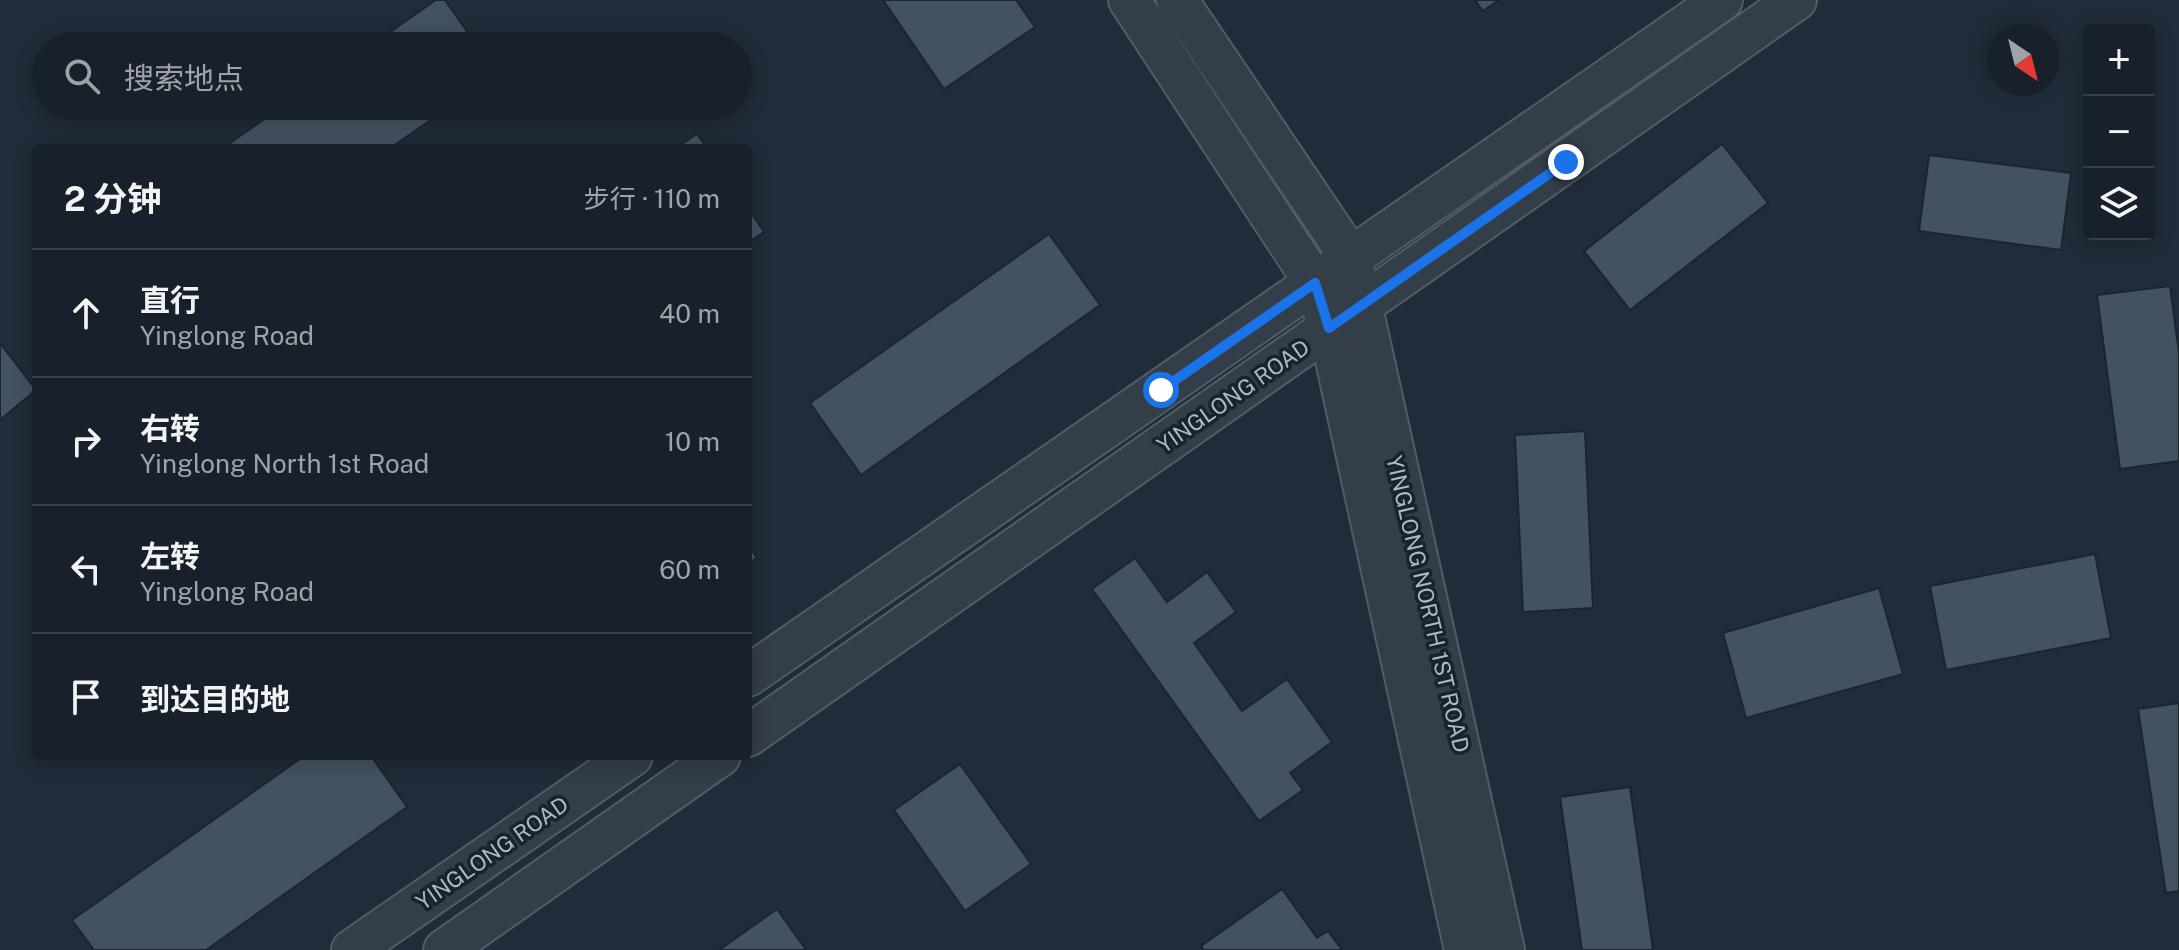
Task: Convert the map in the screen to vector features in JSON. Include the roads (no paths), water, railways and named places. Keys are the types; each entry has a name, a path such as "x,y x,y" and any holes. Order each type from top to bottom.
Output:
{"street":[{"name":"YINGLONG NORTH 1ST ROAD","path":"1129,0 1315,283 1329,328 1465,950"},
{"path":"1177,0 1351,258"},
{"name":"YINGLONG ROAD","path":"752,673 1722,0"},
{"name":"YINGLONG ROAD","path":"752,733 1796,0"},
{"name":"YINGLONG NORTH 1ST ROAD","path":"1351,258 1504,950"},
{"name":"YINGLONG ROAD","path":"352,950 626,760"},
{"path":"444,950 714,760"}]}
